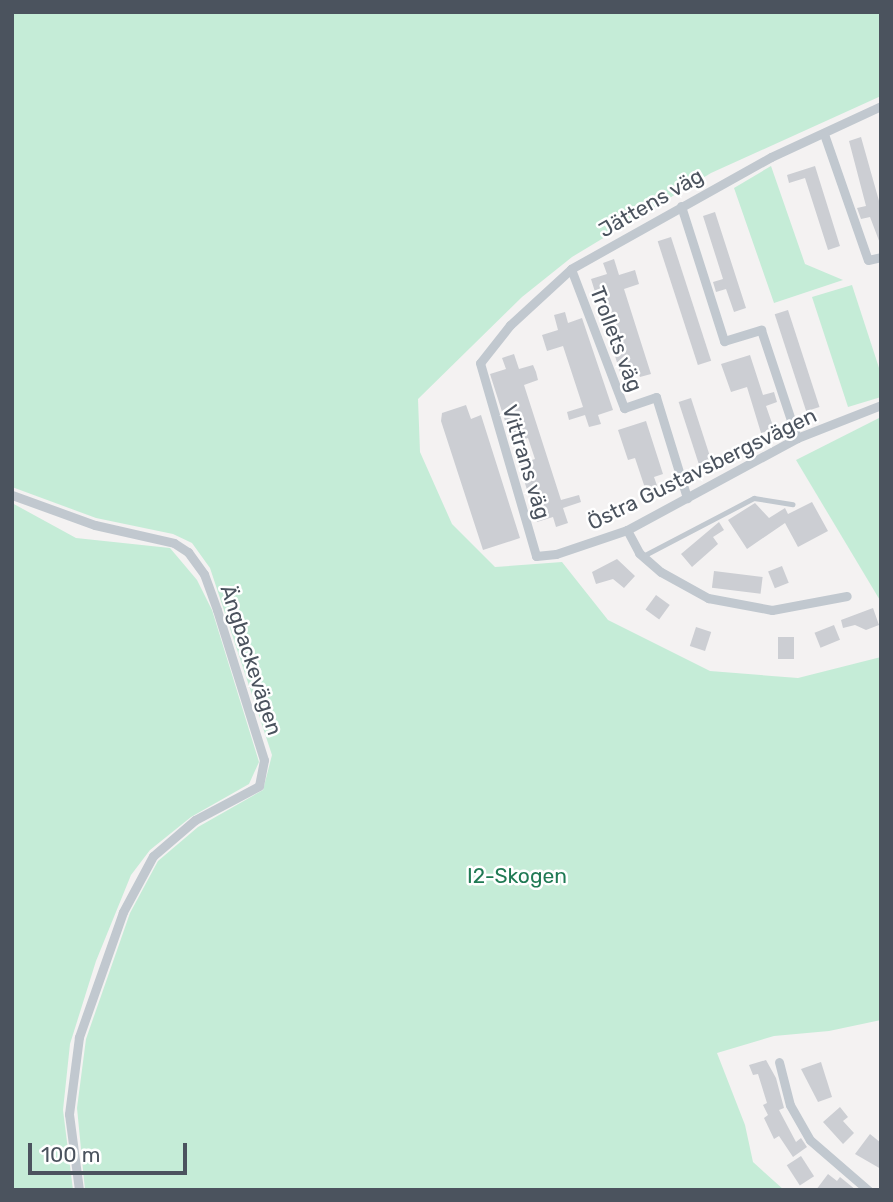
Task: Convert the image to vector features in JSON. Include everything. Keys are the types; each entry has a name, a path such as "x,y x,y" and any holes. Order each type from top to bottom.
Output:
{"street":[{"name":"Jättens väg","path":"482,378 480,363 491,345 571,269 681,205 881,106"},
{"path":"824,134 868,260 881,257"},
{"path":"681,205 724,341 761,330 797,438"},
{"name":"Trollets väg","path":"571,269 624,408 656,397 687,498"},
{"name":"Vittrans väg","path":"482,378 536,556"},
{"name":"Östra Gustavsbergsvägen","path":"536,556 556,554 627,530 797,438 881,405"},
{"name":"Ängbackevägen","path":"12,495 95,526 174,543 188,552 204,574 264,760 259,786 195,820 153,856 123,912 79,1037 69,1114 79,1190"},
{"path":"627,530 642,556 683,586 743,606 772,610 847,596"},
{"path":"779,1062 790,1105 810,1140 868,1190"}],"lane":[{"path":"642,556 754,499 793,504"}],"green space":[{"name":"I2-Skogen","path":"12,12 881,12 881,96 711,173 572,257 522,297 418,399 420,452 452,524 495,567 562,562 608,620 710,671 798,678 881,657 881,1020 829,1031 774,1036 717,1053 745,1125 753,1162 784,1190 85,1190 77,1108 86,1039 130,913 158,861 198,827 263,790 272,755 210,568 192,543 173,534 96,518 12,487"},
{"path":"771,166 805,264 843,280 774,303 734,188"},
{"path":"852,285 881,374 881,397 848,407 812,297"},
{"path":"881,417 881,602 796,460"},
{"path":"12,503 76,538 170,548 197,580 212,610 259,762 249,784 191,817 150,850 131,875 96,961 70,1044 63,1110 73,1190 12,1190"}],"building":[{"path":"861,137 881,208 881,246 870,217 861,219 857,208 866,206 849,141"},
{"path":"815,166 840,246 828,250 805,178 789,183 787,175"},
{"path":"715,212 746,308 734,312 726,289 716,292 713,282 723,279 703,216"},
{"path":"671,237 711,361 698,365 658,241"},
{"path":"614,259 619,275 635,270 639,284 624,289 651,374 640,377 636,367 620,372 591,279 607,274 603,263"},
{"path":"788,310 820,407 806,411 775,314"},
{"path":"565,312 568,323 582,318 613,410 598,415 601,424 589,427 585,415 569,420 567,412 583,407 563,346 547,351 542,335 558,330 554,315"},
{"path":"514,354 519,369 533,365 536,372 538,380 524,385 561,500 579,495 581,502 563,508 568,523 556,527 553,517 537,522 519,464 535,459 528,438 512,443 490,374 506,369 502,358"},
{"path":"750,355 763,395 774,392 777,402 766,406 774,429 761,433 747,387 731,392 721,364"},
{"path":"691,398 713,466 701,470 679,402"},
{"path":"466,405 471,419 481,415 520,538 483,550 441,421 442,413"},
{"path":"646,421 663,474 654,477 660,494 648,497 635,458 628,460 618,430"},
{"path":"812,502 828,531 798,547 785,523 747,549 728,520 755,503 769,518 785,508 788,514"},
{"path":"719,522 724,530 713,537 718,544 692,567 681,554"},
{"path":"617,559 635,576 624,588 613,579 596,584 592,572"},
{"path":"782,566 789,583 775,588 768,572"},
{"path":"714,571 763,577 761,594 712,588"},
{"path":"656,595 670,605 659,620 645,610"},
{"path":"873,608 879,625 866,630 855,625 843,628 841,620"},
{"path":"834,625 840,640 821,648 815,633"},
{"path":"696,627 711,632 705,651 690,646"},
{"path":"778,637 794,637 794,659 778,659"},
{"path":"766,1060 776,1078 784,1108 779,1110 796,1142 801,1138 807,1147 793,1157 779,1136 774,1139 764,1118 768,1115 763,1105 767,1103 758,1074 753,1075 749,1065"},
{"path":"821,1062 832,1097 818,1102 801,1069"},
{"path":"840,1107 848,1117 843,1121 854,1133 843,1144 823,1122"},
{"path":"870,1134 881,1143 881,1169 855,1154"},
{"path":"801,1156 814,1176 800,1185 787,1165"},
{"path":"828,1174 837,1181 840,1177 856,1190 816,1190"}]}
